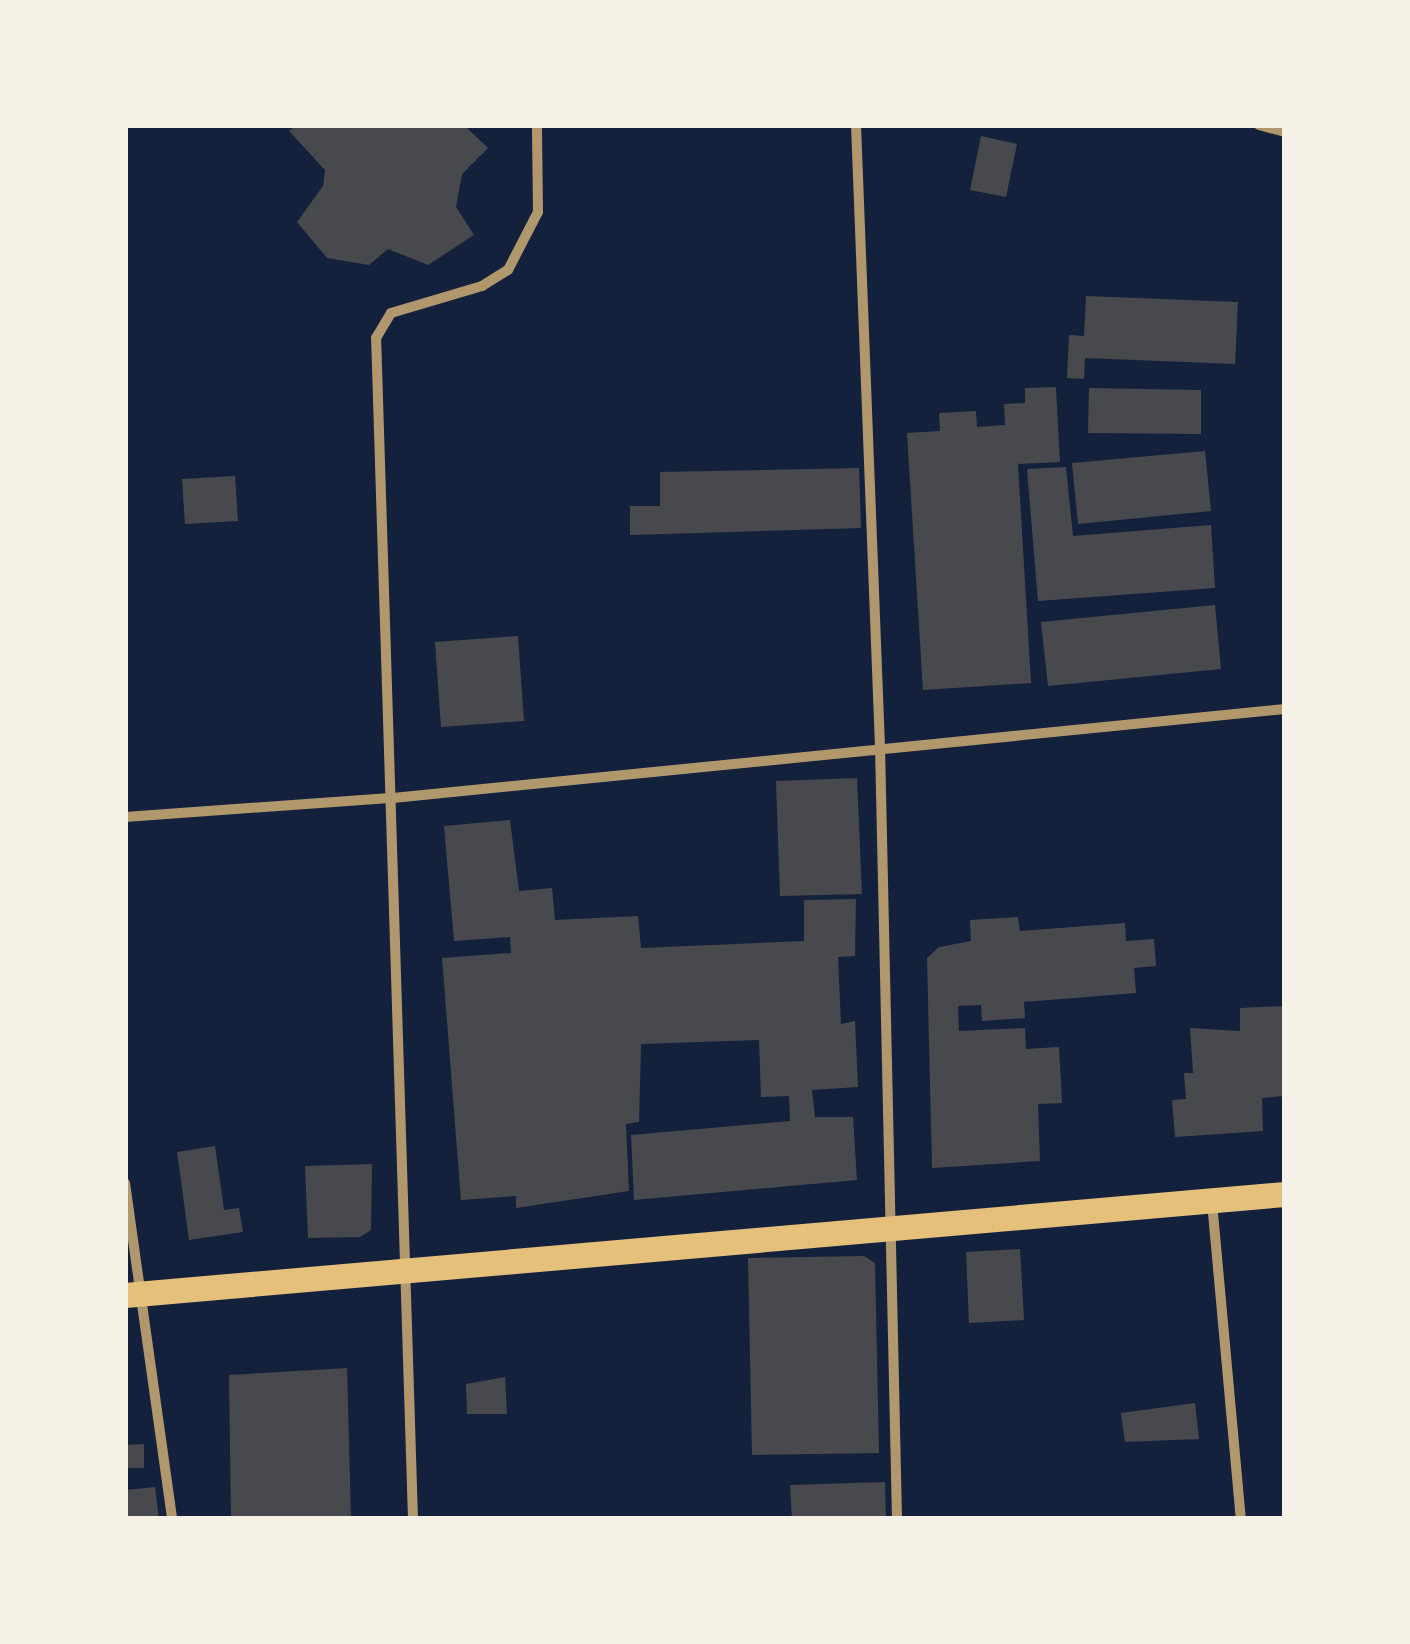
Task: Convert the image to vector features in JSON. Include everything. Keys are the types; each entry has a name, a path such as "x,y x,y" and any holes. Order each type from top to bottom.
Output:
{"main road":[{"path":"133,1295 404,1268 1285,1194"}],"street":[{"path":"413,1519 376,338 391,313 482,286 508,270 538,212 538,125"},
{"path":"856,125 880,746 898,1519"},
{"path":"1259,125 1285,132"},
{"path":"125,816 393,798 880,746 1285,709"},
{"path":"125,1184 133,1295 172,1519"},
{"path":"1212,1201 1241,1519"}],"building":[{"path":"296,125 464,125 488,148 462,174 456,207 474,235 428,265 388,249 369,265 327,258 297,222 323,186 325,170 289,131"},
{"path":"981,136 1017,144 1006,197 970,190"},
{"path":"1086,296 1238,302 1235,364 1085,358 1084,379 1067,378 1069,335 1084,336"},
{"path":"1056,387 1060,462 1018,464 1031,683 923,690 907,433 940,431 939,413 976,411 977,427 1005,425 1004,404 1025,403 1025,388"},
{"path":"1089,388 1201,390 1201,434 1088,433"},
{"path":"1205,451 1211,511 1078,524 1072,463"},
{"path":"1066,467 1073,536 1211,525 1215,588 1038,601 1027,469"},
{"path":"859,468 861,528 630,535 630,506 660,506 660,472"},
{"path":"235,476 238,521 185,524 182,479"},
{"path":"1215,605 1221,669 1048,686 1041,622"},
{"path":"518,636 524,721 441,727 435,642"},
{"path":"857,778 862,894 780,896 776,781"},
{"path":"510,820 519,891 552,888 555,920 638,916 641,948 804,941 804,900 856,899 855,956 838,957 841,1024 855,1021 858,1087 812,1090 815,1117 853,1117 857,1180 634,1200 631,1135 790,1121 789,1096 761,1097 759,1040 641,1044 639,1122 626,1124 629,1191 516,1208 516,1196 461,1200 442,958 511,953 510,937 454,941 444,826"},
{"path":"1018,917 1020,931 1125,923 1126,941 1154,939 1156,966 1134,968 1136,993 1024,1002 1025,1018 982,1021 981,1005 958,1006 959,1031 1025,1028 1026,1049 1059,1047 1062,1103 1038,1104 1040,1161 932,1168 927,958 939,947 971,941 970,920"},
{"path":"1285,1006 1285,1096 1262,1098 1263,1131 1175,1137 1172,1100 1186,1099 1184,1073 1193,1073 1190,1028 1240,1031 1240,1008"},
{"path":"215,1146 224,1210 239,1208 243,1232 189,1240 177,1152"},
{"path":"372,1164 371,1230 360,1237 308,1238 305,1166"},
{"path":"1020,1249 1024,1320 969,1323 966,1252"},
{"path":"864,1256 875,1263 879,1453 752,1455 748,1258"},
{"path":"347,1368 351,1519 231,1519 229,1375"},
{"path":"505,1377 507,1414 467,1414 466,1384"},
{"path":"1195,1403 1199,1439 1125,1442 1121,1413"},
{"path":"144,1444 144,1468 125,1468 125,1445"},
{"path":"885,1482 886,1519 792,1519 790,1485"},
{"path":"155,1487 159,1519 125,1519 125,1490"}]}
